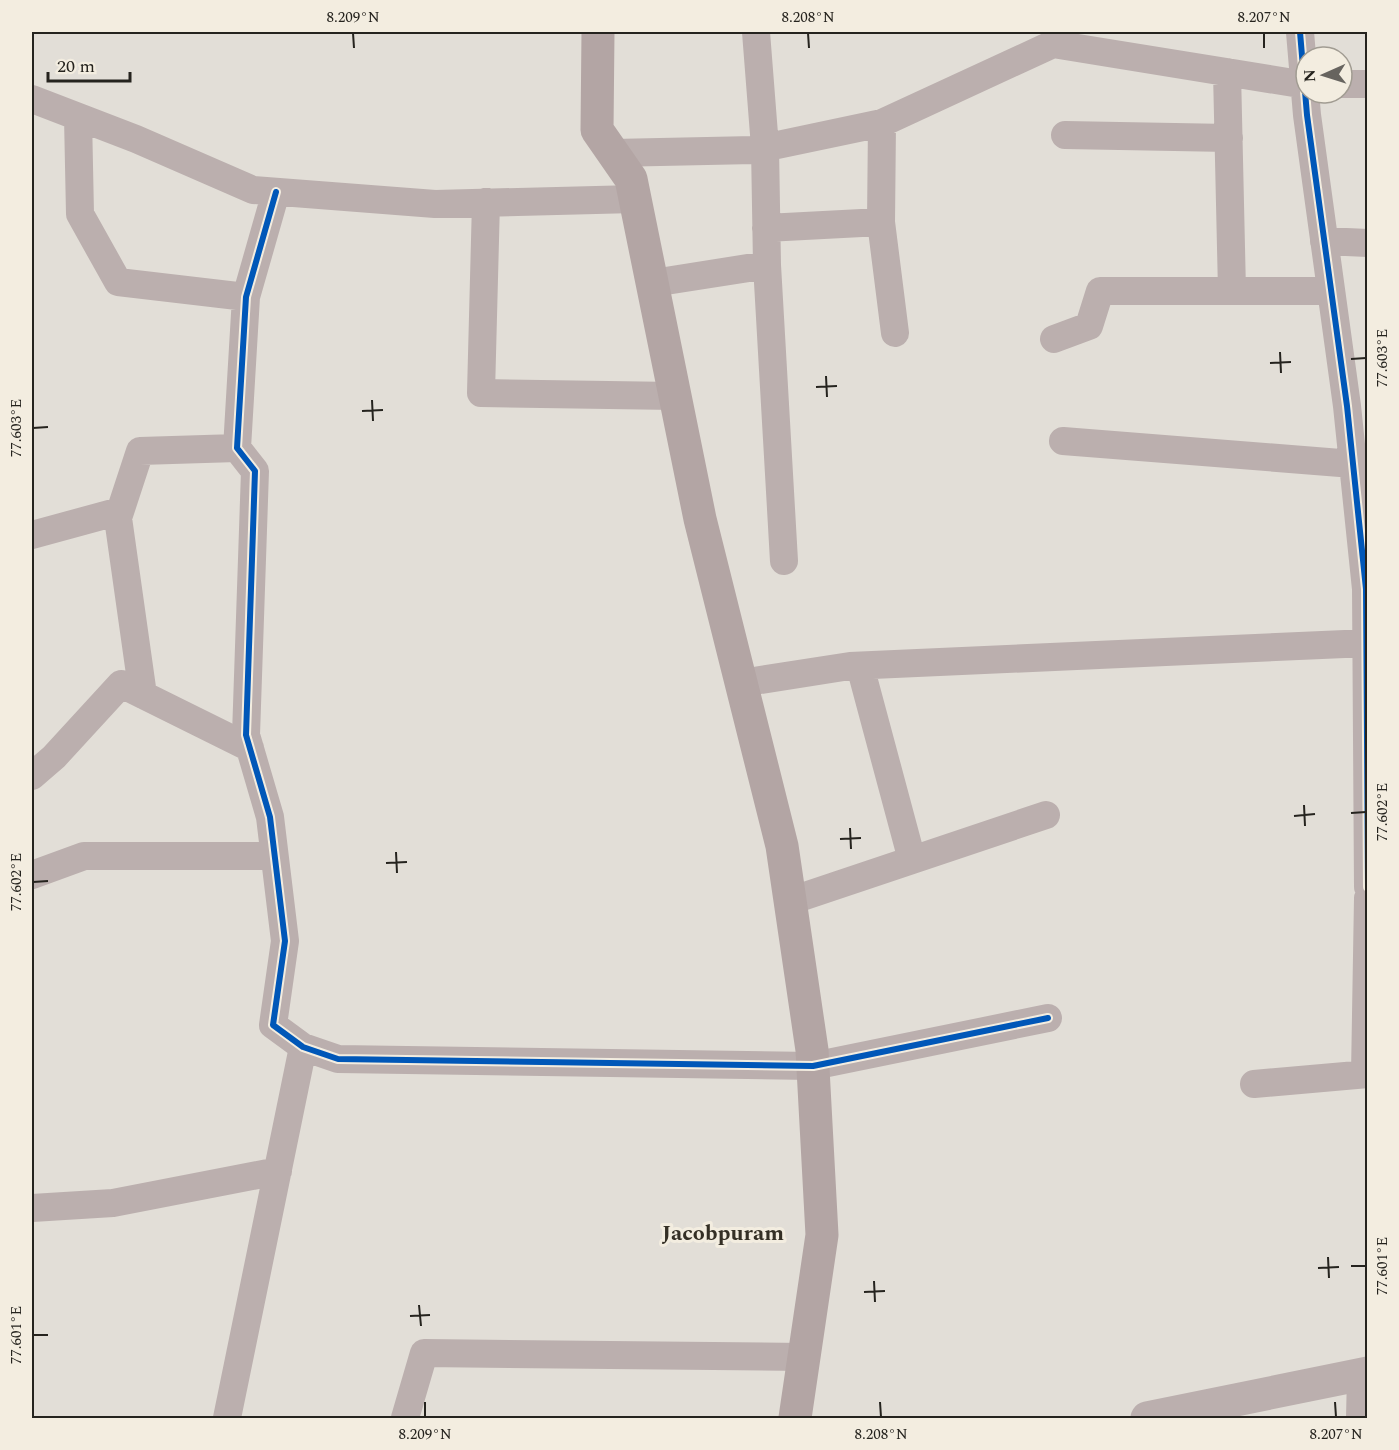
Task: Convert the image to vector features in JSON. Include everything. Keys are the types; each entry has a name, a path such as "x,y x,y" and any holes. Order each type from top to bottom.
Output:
{"main road":[{"path":"598,32 597,130 631,179 700,519 782,846 812,1050 822,1235 795,1419"}],"street":[{"path":"756,32 765,147 767,265 783,561"},
{"path":"613,153 754,150 882,123 1053,44 1294,83"},
{"path":"1227,72 1233,291"},
{"path":"32,99 253,190 435,204 635,199"},
{"path":"1306,105 1347,406 1366,589 1368,887"},
{"path":"78,117 80,214 118,282 246,297"},
{"path":"882,123 880,222 896,333"},
{"path":"1065,135 1229,138"},
{"path":"276,192 246,297 237,448 255,471 246,735 270,817 285,941 273,1025 303,1047 338,1059 813,1066 1048,1018"},
{"path":"486,202 481,393 675,396"},
{"path":"766,228 880,222"},
{"path":"1324,241 1368,243"},
{"path":"653,283 767,265"},
{"path":"1054,339 1089,326 1100,291 1331,291"},
{"path":"1063,441 1353,464"},
{"path":"143,695 118,518 140,451 237,448"},
{"path":"32,535 120,511"},
{"path":"741,683 850,666 1367,643"},
{"path":"860,666 912,860"},
{"path":"32,776 54,757 121,684 250,748"},
{"path":"790,901 1046,815"},
{"path":"32,875 84,856 274,856"},
{"path":"1254,1084 1366,1074 1368,898"},
{"path":"227,1419 303,1047"},
{"path":"32,1208 113,1203 278,1171"},
{"path":"405,1419 424,1353 804,1357"},
{"path":"1147,1419 1364,1374 1360,1419"}],"cycle path":[{"path":"1300,32 1307,115 1347,406 1366,589 1368,887"},
{"path":"276,192 246,297 237,448 255,471 246,735 270,817 285,941 273,1025 303,1047 338,1059 813,1066 1048,1018"}],"district":[{"name":"Jacobpuram","path":"723,1232"}]}
